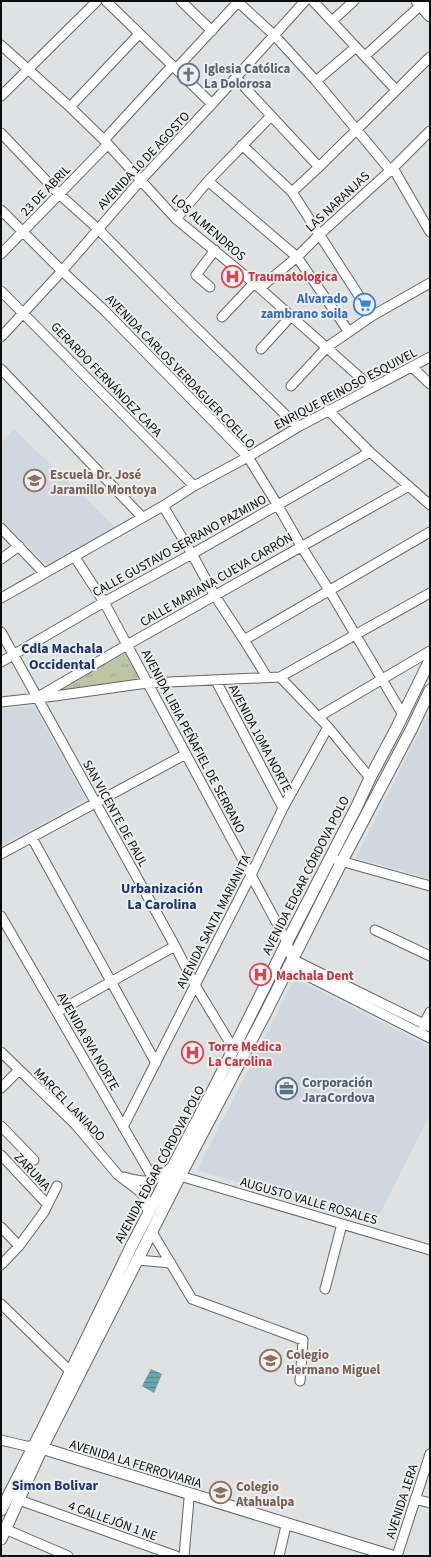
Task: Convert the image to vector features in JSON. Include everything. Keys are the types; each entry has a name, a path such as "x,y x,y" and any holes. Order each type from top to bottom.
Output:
{"main road":[{"path":"424,2 430,16"},
{"name":"AVENIDA EDGAR CÓRDOVA POLO","path":"74,1374 132,1245 215,1086 430,660"},
{"name":"AVENIDA EDGAR CÓRDOVA POLO","path":"1,1510 74,1374 138,1260 342,861 408,736 430,690"},
{"name":"AVENIDA EDGAR CÓRDOVA POLO","path":"3,1534 18,1500 34,1449"},
{"name":"AVENIDA LA FERROVIARIA","path":"34,1449 189,1500 372,1556"},
{"name":"AVENIDA LA FERROVIARIA","path":"34,1449 392,1556"}],"street":[{"path":"1,96 97,1"},
{"path":"106,1 212,104"},
{"path":"181,1 212,31"},
{"name":"AVENIDA 10 DE AGOSTO","path":"1,337 62,271 140,180 236,78 305,1"},
{"path":"313,1 396,90"},
{"path":"332,21 354,1"},
{"path":"238,2 274,35 316,81 356,130 392,169 429,230"},
{"name":"23 DE ABRIL","path":"1,254 59,194 174,67 212,31 238,2"},
{"path":"364,56 424,2"},
{"path":"70,107 139,34"},
{"name":"LOS ALMENDROS","path":"1,45 28,68 106,142 176,219 215,250 328,347 372,388"},
{"path":"316,81 356,47"},
{"path":"292,192 430,57"},
{"path":"236,78 319,167"},
{"path":"176,219 208,180 271,116"},
{"name":"LAS NARANJAS","path":"222,317 257,286 297,257 392,169 430,131"},
{"path":"1,133 59,194 98,229 176,308 298,427"},
{"path":"242,144 292,192 372,316"},
{"path":"208,180 297,257 349,332"},
{"name":"AVENIDA CARLOS VERDAGUER COELLO","path":"1,210 62,271 105,310 248,457 278,504 301,546 383,679 403,715"},
{"path":"210,287 196,276 196,274 215,250"},
{"path":"291,386 328,347 372,316 430,283"},
{"name":"GERARDO FERNÁNDEZ CAPA","path":"1,291 24,312 194,486"},
{"path":"261,349 291,316"},
{"name":"ENRIQUE REINOSO ESQUIVEL","path":"1,598 328,410 430,357"},
{"path":"412,367 430,384"},
{"path":"1,369 142,517"},
{"path":"328,410 370,452 430,505"},
{"name":"CALLE GUSTAVO SERRANO PAZMINO","path":"1,662 104,602 192,554 370,452"},
{"name":"CALLE MARIANA CUEVA CARRÓN","path":"36,698 301,546 409,486"},
{"path":"163,506 215,596 266,677"},
{"path":"1,528 44,573"},
{"path":"244,640 430,532"},
{"path":"1,559 19,546"},
{"name":"AVENIDA LIBIA PEÑAFIEL DE SERRANO","path":"74,556 104,602 287,942 290,963"},
{"path":"1,702 147,684 280,677 430,593"},
{"name":"SAN VICENTE DE PAUL","path":"1,632 36,698 175,946 195,985 233,1048"},
{"path":"318,717 430,651"},
{"path":"280,677 328,727 370,778"},
{"name":"AVENIDA 10MA NORTE","path":"216,681 283,808"},
{"name":"AVENIDA SANTA MARIANITA","path":"124,1127 251,875 283,808 328,727"},
{"path":"1,854 186,754"},
{"path":"32,838 156,1062"},
{"path":"329,858 430,886"},
{"name":"AVENIDA 8VA NORTE","path":"1,916 154,1180"},
{"path":"375,930 430,956"},
{"path":"57,1012 175,946"},
{"path":"290,963 424,1028 430,1038"},
{"path":"424,1028 430,1012"},
{"name":"MARCEL LANIADO","path":"1,1052 75,1124 118,1175 139,1191 146,1199 148,1215"},
{"path":"1,1088 19,1070"},
{"path":"1,1126 34,1160"},
{"name":"ZARUMA","path":"1,1155 47,1204"},
{"path":"118,1175 138,1180 154,1180 163,1175 174,1164"},
{"name":"AUGUSTO VALLE ROSALES","path":"180,1176 430,1250"},
{"path":"1,1265 19,1246 44,1212 58,1186"},
{"path":"325,1290 342,1224"},
{"path":"1,1227 19,1246"},
{"path":"152,1232 192,1299 303,1340 300,1381"},
{"path":"138,1260 171,1263"},
{"path":"1,1304 74,1374"},
{"path":"1,1440 34,1449"},
{"name":"AVENIDA 1ERA","path":"397,1556 430,1454"},
{"path":"415,1499 430,1503"},
{"name":"4 CALLEJÓN 1 NE","path":"18,1500 176,1556"},
{"path":"184,1556 189,1500"},
{"path":"279,1556 285,1530"},
{"path":"3,1534 68,1556"}],"shaded area":[{"name":"Escuela Dr. José Jaramillo Montoya","path":"14,429 117,529 50,568 1,520 1,443"},
{"path":"34,706 86,799 1,846 1,709"},
{"path":"428,715 430,718 430,879 356,858"},
{"path":"295,978 430,1047 430,1115 374,1225 197,1170"}],"green space":[{"path":"129,647 151,687 40,698"},
{"path":"162,1182 151,1205 141,1189 142,1186"}],"water":[{"path":"151,1369 162,1374 154,1393 142,1386"}],"place":[{"name":"Iglesia Católica La Dolorosa","path":"188,75"},
{"name":"Traumatologica","path":"233,276"},
{"name":"Alvarado zambrano soila","path":"364,305"},
{"name":"Escuela Dr. José Jaramillo Montoya","path":"34,481"},
{"name":"Machala Dent","path":"260,975"},
{"name":"Torre Medica La Carolina","path":"193,1053"},
{"name":"Corporación JaraCordova","path":"287,1089"},
{"name":"Colegio Hermano Miguel","path":"271,1361"},
{"name":"Colegio Atahualpa","path":"220,1493"}],"district":[{"name":"Cdla Machala Occidental","path":"62,656"},
{"name":"Urbanización La Carolina","path":"162,896"},
{"name":"Simon Bolivar","path":"55,1485"}]}
